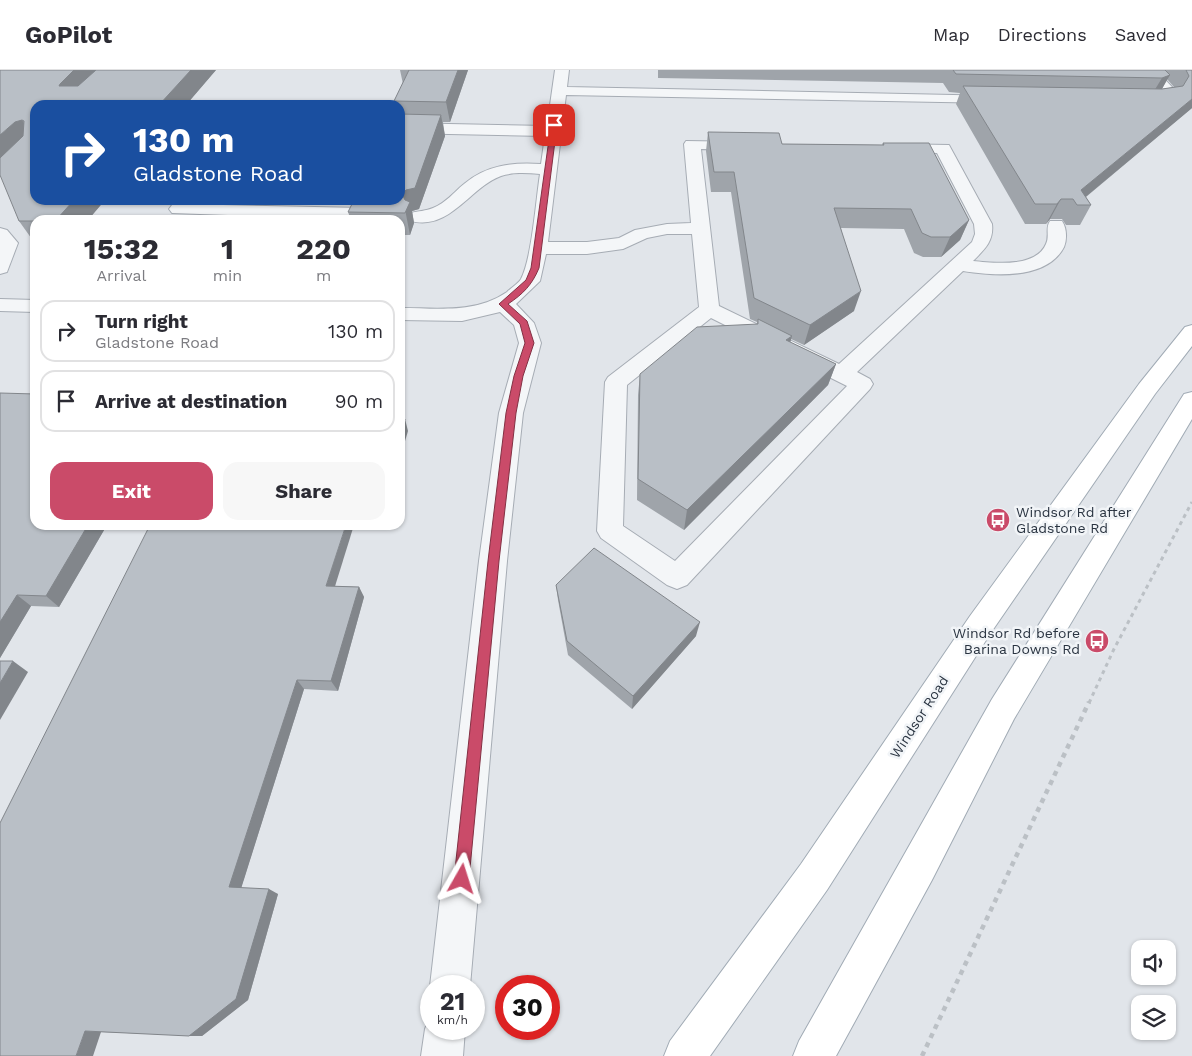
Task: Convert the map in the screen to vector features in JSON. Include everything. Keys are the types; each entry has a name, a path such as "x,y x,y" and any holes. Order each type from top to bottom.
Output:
{"main road":[{"name":"Windsor Road","path":"685,1056 814,877 980,625 1147,389 1192,332"},
{"path":"814,1056 919,867 1003,709 1192,400"}],"street":[{"path":"405,314 462,315 484,311 503,304 530,281 538,248 547,169 562,70"},
{"path":"1131,101 1166,100 1169,95 1167,90 1148,70"},
{"path":"559,92 1012,99"},
{"path":"405,128 553,131"},
{"path":"708,309 692,144 760,145"},
{"path":"842,374 980,244 984,234 983,224 943,148 876,147"},
{"path":"417,217 431,216 444,211 488,175 500,171 547,169"},
{"path":"178,209 254,215"},
{"path":"315,215 363,214"},
{"path":"959,264 990,270 1011,269 1031,264 1045,258 1055,247 1059,235 1056,225"},
{"path":"538,248 587,248 623,243 642,234 667,229 700,228"},
{"path":"0,234 8,243 0,268"},
{"path":"451,975 493,561 511,413 519,376 530,343 524,323 503,304"},
{"path":"0,306 30,306"},
{"path":"708,309 862,384 677,576 610,530 616,382 708,309"},
{"path":"442,1056 444,1040"}],"path":[{"path":"922,1056 1114,649 1192,502"}],"building":[{"path":"0,70 74,70 59,86 78,86 96,70 191,70 164,100 30,100 30,205 70,205 60,215 30,215 30,221 19,221 0,175 0,158 23,136 24,121 15,122 0,135"},
{"path":"409,70 458,70 446,102 394,100"},
{"path":"953,70 1165,70 1170,75 1162,78 956,74"},
{"path":"1186,70 1192,70 1192,99 1081,190 1091,205 1077,205 1073,199 1061,199 1057,204 1035,204 963,86 1162,89 1183,86 1189,76"},
{"path":"405,114 441,115 415,188 406,190"},
{"path":"708,132 779,133 782,144 884,145 883,143 929,143 969,220 950,237 931,237 922,233 911,209 834,208 861,291 810,325 754,298 734,172 714,172"},
{"path":"405,200 410,202 405,213 348,212 352,205 405,205"},
{"path":"758,319 792,336 786,340 836,364 687,510 638,479 640,374 697,327 758,324"},
{"path":"0,393 30,394 30,530 85,530 46,596 17,595 0,622"},
{"path":"147,530 344,530 326,586 359,587 331,681 297,680 229,887 269,889 236,999 189,1036 85,1031 76,1056 0,1056 0,823"},
{"path":"594,548 700,622 633,696 567,641 556,585"},
{"path":"0,661 13,661 0,683"}],"place":[{"name":"Windsor Rd after Gladstone Rd","path":"998,520"},
{"name":"Windsor Rd before Barina Downs Rd","path":"1097,641"}],"route":[{"path":"462,879 493,561 511,413 519,376 530,343 524,323 503,304 530,281 535,268 554,125"}]}
